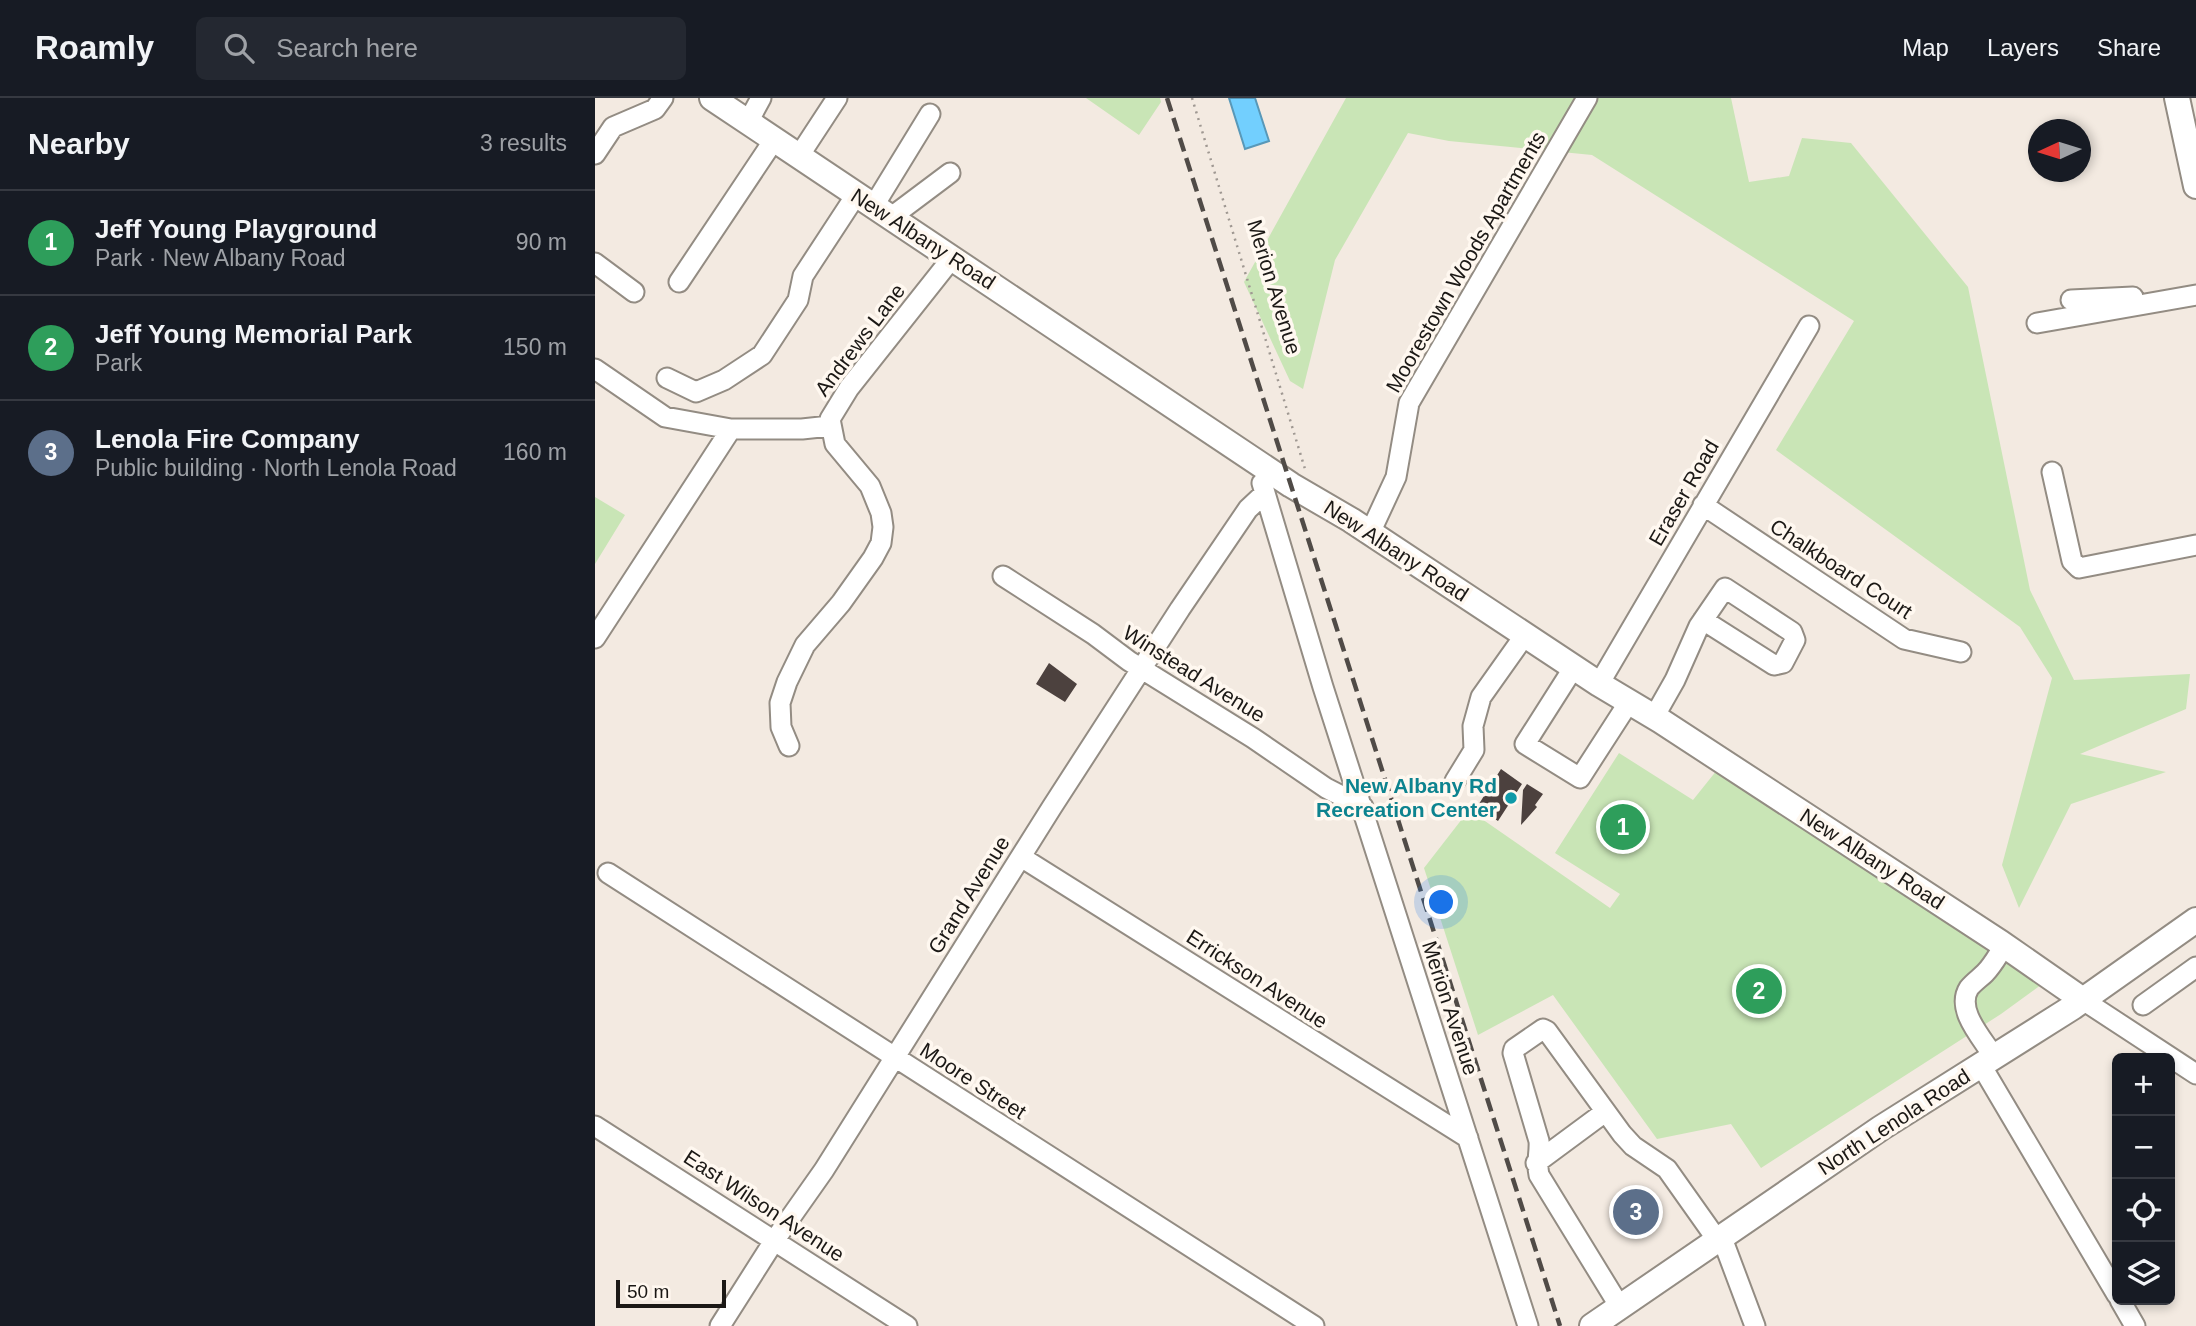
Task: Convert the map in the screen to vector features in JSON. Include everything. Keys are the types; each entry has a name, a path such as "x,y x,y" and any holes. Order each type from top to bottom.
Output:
{"main road":[{"name":"New Albany Road","path":"712,98 1296,488 1654,717 2083,1000"},
{"path":"2177,98 2191,142 2195,179"},
{"name":"North Lenola Road","path":"1592,1326 1881,1128 2083,1000 2195,922"}],"street":[{"path":"595,154 613,127 655,109 663,98"},
{"path":"748,122 761,98"},
{"path":"799,156 837,98"},
{"name":"Moorestown Woods Apartments","path":"1370,533 1396,477 1409,403 1587,98"},
{"path":"667,378 696,393 724,380 759,358 798,300 803,276 873,206 930,114"},
{"path":"679,282 774,140"},
{"path":"873,206 950,173"},
{"name":"Andrews Lane","path":"789,746 781,727 781,703 787,682 805,645 841,604 873,558 881,543 883,527 881,513 870,486 835,444 829,419 849,388 952,258"},
{"path":"595,263 634,292"},
{"path":"2071,300 2144,296 2196,285"},
{"path":"2037,323 2196,295"},
{"name":"Eraser Road","path":"1599,684 1809,327"},
{"path":"595,369 665,417 731,429 802,429 830,426"},
{"path":"595,638 731,429"},
{"name":"Merion Avenue","path":"1260,463 1264,494 1323,687 1528,1326"},
{"path":"2053,472 2072,561 2080,568 2196,545"},
{"name":"Grand Avenue","path":"720,1326 824,1170 1142,669 1248,509 1264,494"},
{"name":"Chalkboard Court","path":"1703,505 1904,639 1961,652"},
{"name":"Winstead Avenue","path":"1003,576 1326,788 1363,807"},
{"path":"1654,717 1703,620 1725,588 1792,632 1795,640 1783,663 1774,666 1703,620"},
{"path":"1455,781 1473,750 1473,726 1481,697 1525,635"},
{"path":"1574,667 1525,744 1580,778 1629,702"},
{"name":"Errickson Avenue","path":"1021,857 1468,1138"},
{"name":"Moore Street","path":"608,873 1314,1326"},
{"path":"2004,946 1990,967 1968,990 1966,1010 1988,1061 2112,1285"},
{"path":"2143,1005 2196,967"},
{"path":"2083,1000 2196,1074"},
{"path":"1620,1307 1539,1175 1536,1163 1540,1150 1539,1141 1513,1053 1514,1049 1543,1029 1633,1146 1667,1169 1720,1239 1755,1326"},
{"path":"1536,1163 1605,1112"},
{"name":"East Wilson Avenue","path":"595,1126 907,1326"},
{"path":"2123,1305 2135,1326"}],"path":[{"name":"Merion Avenue","path":"1192,98 1306,467 1296,488"}],"green space":[{"path":"1086,98 1160,98 1161,102 1139,135"},
{"path":"1346,98 1731,98 1749,182 1789,176 1802,138 1851,143 1968,287 2030,590 2074,680 2190,674 2186,709 2080,754 2166,772 2071,804 2019,908 2002,865 2052,678 2020,627 1776,450 1854,321 1592,155 1449,141 1408,133 1335,260 1303,389 1290,381 1244,282"},
{"path":"595,497 625,515 595,564"},
{"path":"1619,753 1693,800 1721,765 2049,979 2001,1014 1761,1168 1731,1124 1657,1139 1553,995 1478,1035 1424,868 1469,810 1610,908 1620,894 1555,853"}],"water":[{"path":"1229,98 1255,98 1269,141 1245,149"}],"building":[{"path":"1049,663 1077,684 1065,702 1036,684"},
{"name":"New Albany Rd Recreation Center","path":"1501,769 1522,784 1498,821 1477,807"},
{"path":"1527,784 1543,794 1535,805 1537,807 1521,825 1523,790"}],"railway":[{"path":"1167,98 1560,1326"}],"place":[{"name":"New Albany Rd Recreation Center","path":"1511,798"},
{"name":"Jeff Young Playground","path":"1623,827"},
{"name":"Jeff Young Memorial Park","path":"1759,991"},
{"name":"Lenola Fire Company","path":"1636,1212"}]}
